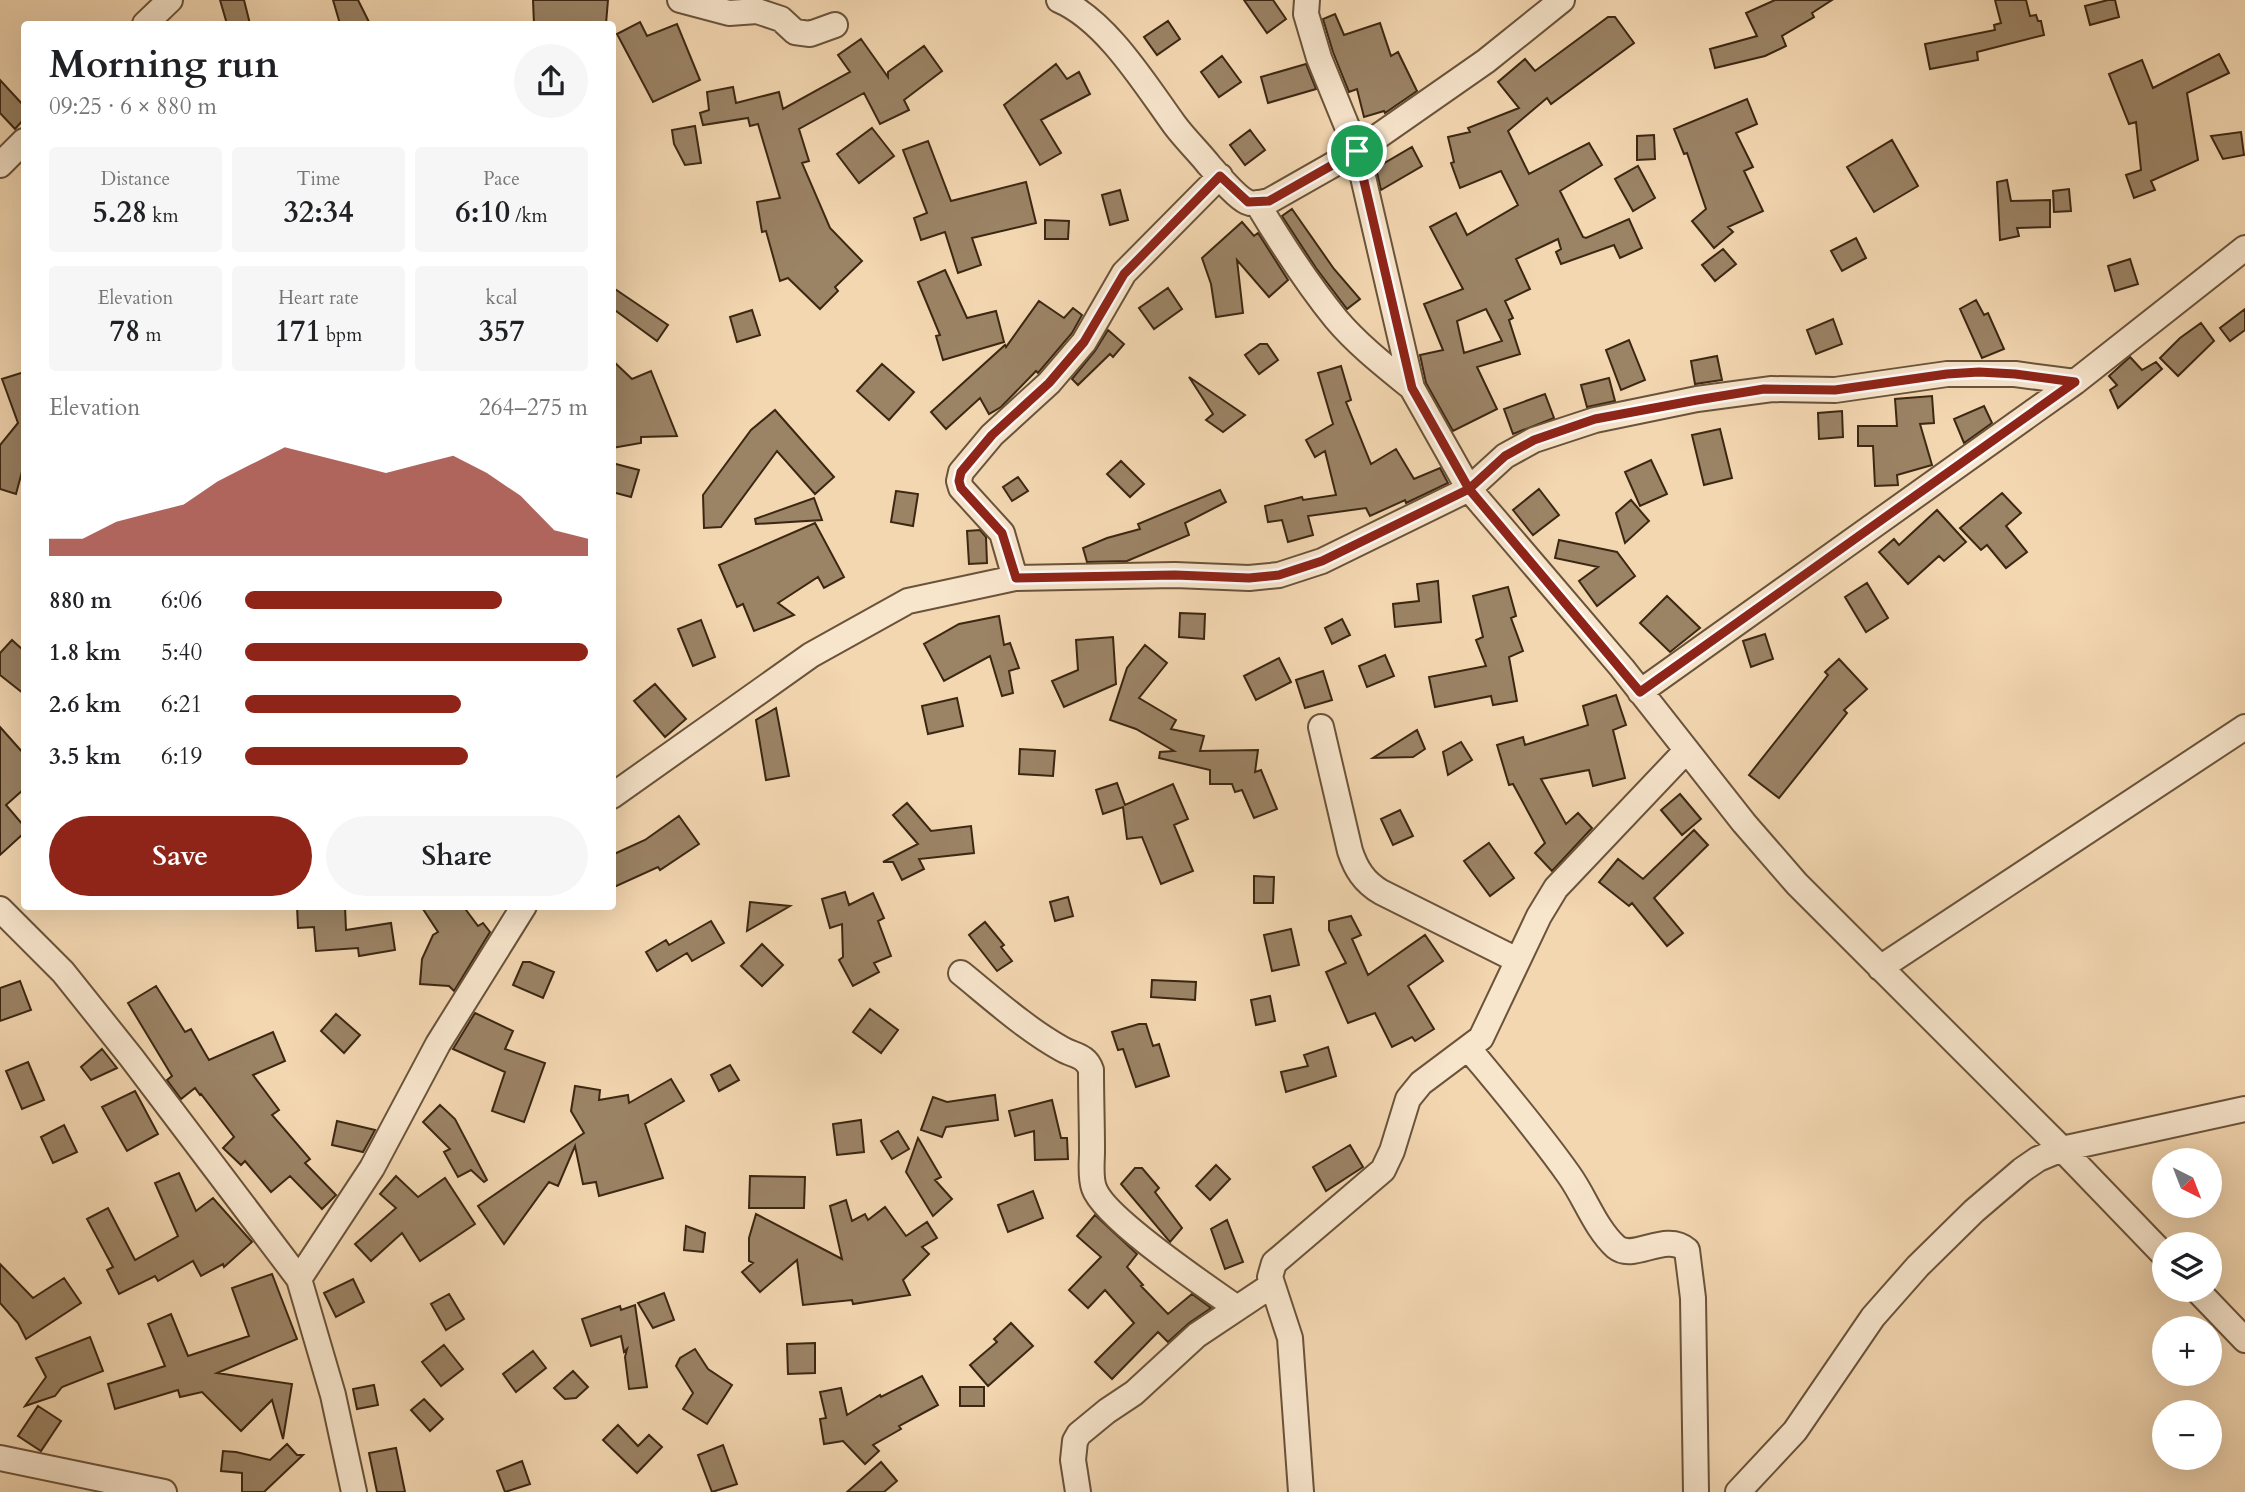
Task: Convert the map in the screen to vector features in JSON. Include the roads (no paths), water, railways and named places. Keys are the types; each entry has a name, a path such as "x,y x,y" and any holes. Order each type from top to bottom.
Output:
{"street":[{"path":"148,21 170,0"},
{"path":"680,0 729,13 757,12 781,19 796,32 810,34 835,24"},
{"path":"1059,0 1081,12 1108,38 1149,88 1176,127 1220,176 1248,202 1256,203 1269,201 1357,151 1486,61 1562,0"},
{"path":"1307,0 1306,14 1319,58 1357,151 1412,388 1469,489 1797,884 2152,1242"},
{"path":"0,165 21,144"},
{"path":"1016,578 1005,538 961,488 961,472 992,435 1062,369 1084,342 1124,274 1220,176"},
{"path":"1256,203 1291,260 1337,320 1371,355 1412,388"},
{"path":"1640,692 2075,382 2245,248"},
{"path":"616,793 811,655 908,601 1016,578 1175,575 1249,578 1279,575 1322,561 1469,489 1505,456 1534,440 1595,419 1764,389 1835,390 1913,378 1979,372 2075,382"},
{"path":"1321,727 1350,851 1365,881 1381,892 1517,960"},
{"path":"1880,968 2245,727"},
{"path":"1301,1492 1290,1338 1272,1285 1270,1270 1279,1256 1387,1165 1403,1110 1413,1091 1481,1038 1517,960 1556,888 1686,751"},
{"path":"0,909 72,983 299,1279 333,1395 354,1492"},
{"path":"299,1279 372,1168 438,1044 522,910"},
{"path":"961,973 1059,1048 1087,1061 1091,1070 1092,1182 1097,1194 1111,1211 1153,1247 1237,1308"},
{"path":"1469,1049 1567,1172 1603,1231 1617,1248 1630,1251 1665,1243 1676,1244 1687,1250 1693,1298 1696,1492"},
{"path":"1747,1490 1795,1431 1873,1317 1974,1211 2022,1170 2038,1159 2062,1149 2245,1109"},
{"path":"1078,1492 1073,1460 1075,1441 1079,1434 1135,1393 1197,1335 1272,1285"},
{"path":"2209,1302 2245,1340"},
{"path":"0,1458 164,1492"}]}
